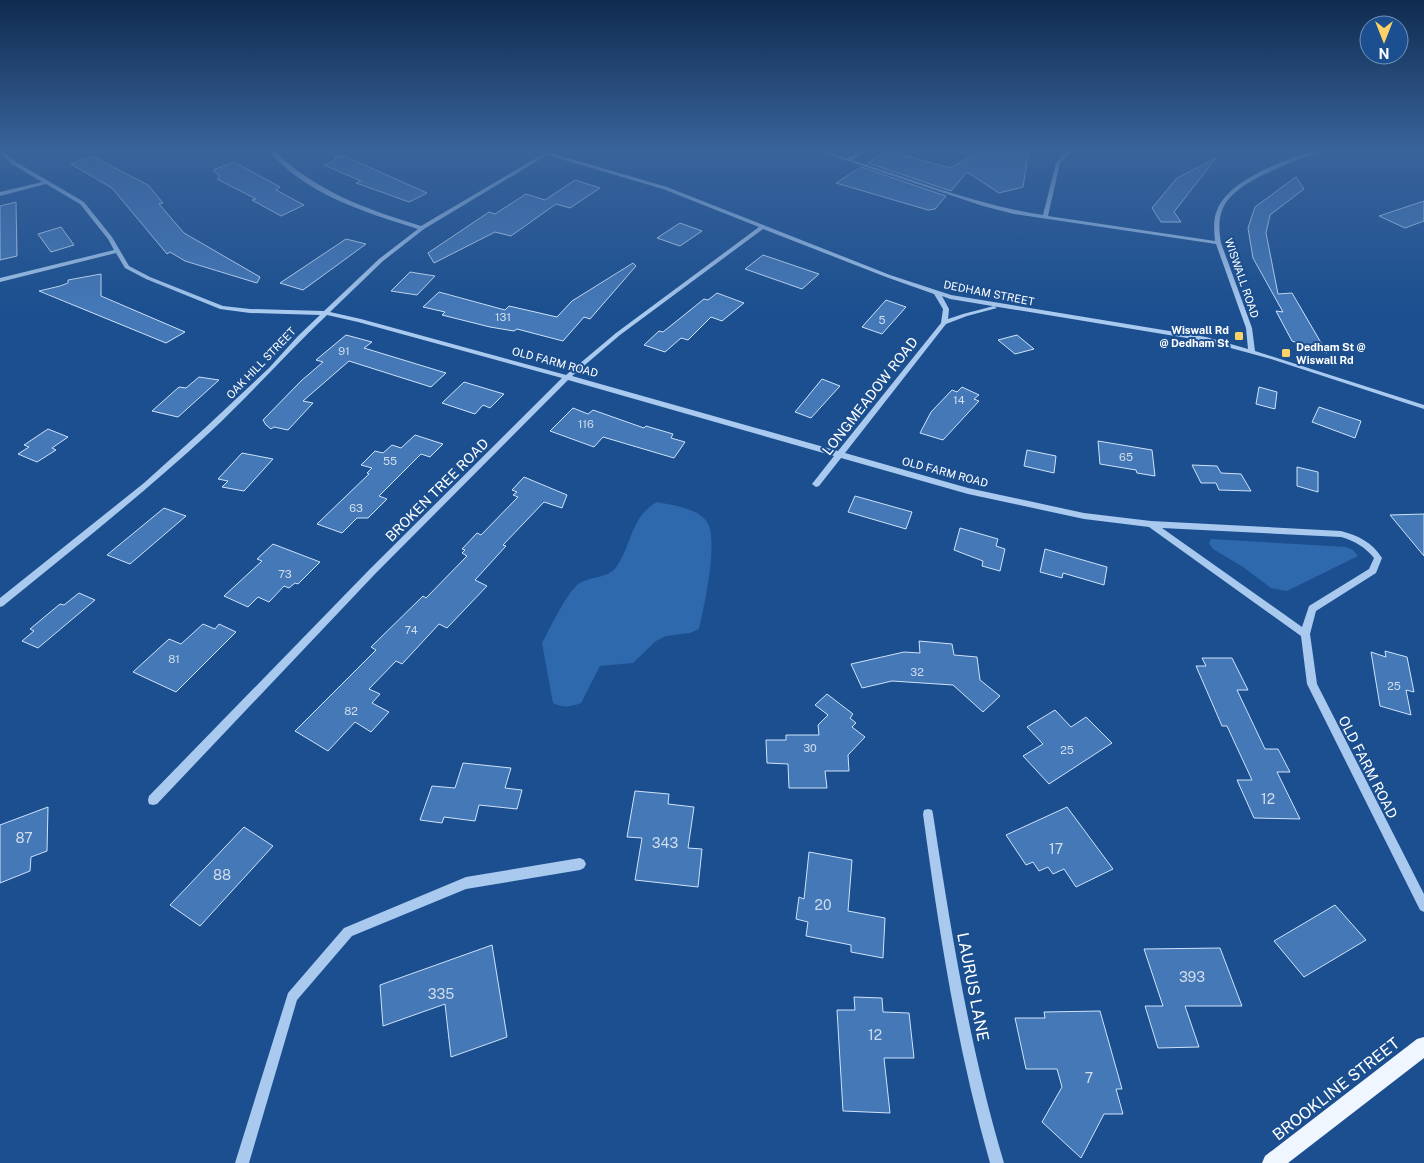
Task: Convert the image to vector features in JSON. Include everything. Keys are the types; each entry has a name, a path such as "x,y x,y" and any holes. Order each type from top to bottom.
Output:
{"main road":[{"name":"BROOKLINE STREET","path":"1272,1163 1424,1046"}],"street":[{"name":"OLD FARM ROAD","path":"83,203 110,238 127,267 148,278 222,308 250,312 325,313 567,377 968,491 1084,516 1151,524 1341,534 1357,538 1370,546 1378,558 1373,571 1312,609 1305,634 1312,684 1424,906"},
{"path":"353,203 371,212 422,228"},
{"name":"OAK HILL STREET","path":"0,603 147,485 208,430 381,260 422,228 463,203"},
{"name":"DEDHAM STREET","path":"704,203 888,276 937,293 1001,307 1155,329 1252,351 1424,407"},
{"path":"980,203 1045,217 1218,243"},
{"path":"1045,217 1048,203"},
{"name":"WISWALL ROAD","path":"1223,203 1217,216 1218,243 1249,328 1252,351"},
{"name":"BROKEN TREE ROAD","path":"153,800 372,572 567,377 618,334 762,226"},
{"path":"0,280 116,251"},
{"path":"937,293 946,308 944,323 965,315 1001,307"},
{"name":"LONGMEADOW ROAD","path":"816,484 944,323"},
{"name":"OLD FARM ROAD","path":"1151,524 1305,634"},
{"name":"LAURUS LANE","path":"928,814 943,916 973,1073 997,1163"},
{"path":"242,1163 292,997 348,932 466,883 580,864"}],"shaded area":[{"path":"657,502 698,513 707,522 710,531 712,543 711,558 699,629 690,633 666,636 656,641 633,663 600,666 581,703 560,706 553,703 542,643 571,592 576,586 586,580 603,576 617,566 642,515"},
{"path":"1211,539 1346,547 1353,550 1358,556 1287,591 1271,588 1243,567 1213,549 1209,543"}],"building":[{"path":"16,203 17,256 0,260 0,206"},
{"path":"125,203 162,203 159,204 184,233 260,277 257,283 185,261 170,252 167,254"},
{"path":"258,203 301,203 304,205 281,216"},
{"path":"512,203 577,203 570,208 556,204 511,236 495,232 434,263 428,253 489,212 495,214"},
{"path":"905,203 940,203 935,209 928,210"},
{"path":"1156,203 1181,203 1174,212 1181,222 1161,222 1152,208"},
{"path":"1260,203 1285,203 1270,215 1266,233 1278,294 1292,293 1327,353 1292,341 1276,311 1283,312 1253,258 1248,228 1255,207"},
{"path":"1417,203 1424,203 1424,221 1405,228 1379,216"},
{"path":"680,223 702,231 680,246 657,238"},
{"path":"61,227 74,245 51,252 38,234"},
{"path":"346,239 366,244 303,290 280,283"},
{"path":"763,255 819,274 802,289 745,269"},
{"path":"633,263 636,266 590,319 584,317 563,341 517,329 514,331 490,327 442,315 445,312 423,307 439,292 505,310 509,306 557,317 572,301"},
{"path":"410,272 435,276 417,295 391,291"},
{"path":"101,274 101,296 185,332 166,343 39,291 68,283 68,280"},
{"path":"717,293 744,303 722,321 711,317 688,340 681,338 665,352 644,345 659,331 663,332 704,299 708,300"},
{"path":"886,300 906,307 882,334 862,327"},
{"path":"346,335 372,342 364,348 446,373 431,387 349,361 303,401 313,403 288,430 274,427 271,429 266,425 263,420 301,381 323,362 316,360"},
{"path":"1017,335 1034,349 1015,354 998,340"},
{"path":"199,377 219,380 178,417 152,411 179,387 186,388"},
{"path":"822,379 840,386 811,418 795,412"},
{"path":"464,382 504,394 490,408 483,405 475,414 442,403"},
{"path":"962,387 979,395 974,399 979,401 943,440 920,433 931,412 952,390 957,392"},
{"path":"1259,387 1277,392 1275,409 1256,404"},
{"path":"1319,407 1361,421 1355,438 1312,422"},
{"path":"573,408 588,414 593,410 644,428 646,426 673,434 671,438 685,442 674,458 603,437 594,447 550,431"},
{"path":"48,429 68,437 52,448 56,450 37,462 18,454 29,447 24,445"},
{"path":"415,435 443,444 430,457 421,454 379,496 387,499 368,518 357,518 342,533 317,524 369,474 367,473 372,468 361,465 375,451 383,453 392,445 401,448"},
{"path":"1098,441 1152,450 1155,476 1137,473 1136,470 1100,464"},
{"path":"1027,450 1056,456 1054,473 1024,466"},
{"path":"242,453 273,459 244,491 222,487 228,481 218,479"},
{"path":"1192,465 1217,466 1221,473 1241,474 1251,491 1219,490 1216,483 1201,483"},
{"path":"1297,467 1318,472 1318,492 1297,486"},
{"path":"524,477 567,495 562,508 544,502 503,545 506,546 475,580 487,586 447,628 439,624 402,664 396,661 369,689 380,694 372,703 389,712 371,732 355,722 328,751 295,731 376,650 371,647 423,596 426,598 467,556 462,553 465,550 462,549 477,533 481,535 518,497 513,495 517,492 512,490"},
{"path":"855,496 912,512 906,529 848,512"},
{"path":"164,508 186,516 130,564 107,555"},
{"path":"1424,514 1424,556 1390,515"},
{"path":"960,528 998,539 996,546 1005,549 1000,571 982,566 983,561 954,550"},
{"path":"273,544 320,562 298,584 295,583 289,588 284,586 269,602 258,597 248,607 224,596 262,561 257,559"},
{"path":"1045,549 1107,567 1104,585 1063,573 1062,578 1040,572"},
{"path":"79,593 95,600 38,648 22,641 34,631 30,629 60,604 64,605"},
{"path":"203,624 215,629 219,624 236,632 176,692 133,672 169,639 181,644"},
{"path":"919,641 952,644 954,655 977,657 980,680 1000,696 983,712 953,685 892,681 862,688 851,664 904,652 920,653"},
{"path":"1385,651 1407,657 1414,692 1406,690 1411,715 1380,706 1371,652 1386,657"},
{"path":"1202,658 1232,658 1248,690 1237,690 1265,749 1278,749 1290,772 1277,772 1300,819 1254,818 1237,780 1252,780 1227,726 1222,726 1196,666 1206,666"},
{"path":"827,694 853,714 850,718 856,723 852,727 865,737 848,755 849,771 825,771 827,788 789,788 788,764 767,763 766,740 786,740 786,735 819,735 818,725 828,715 815,705"},
{"path":"1055,710 1071,727 1086,717 1112,743 1049,784 1023,756 1043,744 1027,727"},
{"path":"463,763 511,768 505,788 522,790 517,809 479,805 475,821 444,817 442,823 420,820 432,786 455,788"},
{"path":"635,791 669,794 668,804 694,807 688,848 702,849 698,887 635,880 642,838 627,837"},
{"path":"48,807 47,851 31,857 30,871 0,883 0,825"},
{"path":"1067,807 1113,869 1076,887 1064,869 1053,874 1048,867 1039,871 1033,862 1026,865 1006,835"},
{"path":"244,827 273,846 200,926 170,905"},
{"path":"809,852 852,860 848,911 885,918 883,958 851,952 851,945 806,936 808,922 796,919 799,897 804,899"},
{"path":"1335,905 1366,940 1304,977 1274,941"},
{"path":"492,945 507,1037 451,1057 445,1004 383,1026 380,985"},
{"path":"1220,948 1242,1006 1185,1006 1199,1047 1158,1048 1145,1006 1163,1006 1144,949"},
{"path":"854,997 882,998 883,1012 909,1013 914,1058 884,1058 890,1113 843,1111 837,1010 855,1010"},
{"path":"1100,1011 1122,1089 1116,1089 1123,1114 1104,1114 1081,1158 1042,1122 1062,1087 1057,1069 1026,1069 1015,1018 1045,1018 1044,1012"}],"place":[{"name":"Wiswall Rd @ Dedham St","path":"1239,336"},
{"name":"Dedham St @ Wiswall Rd","path":"1286,353"}]}
